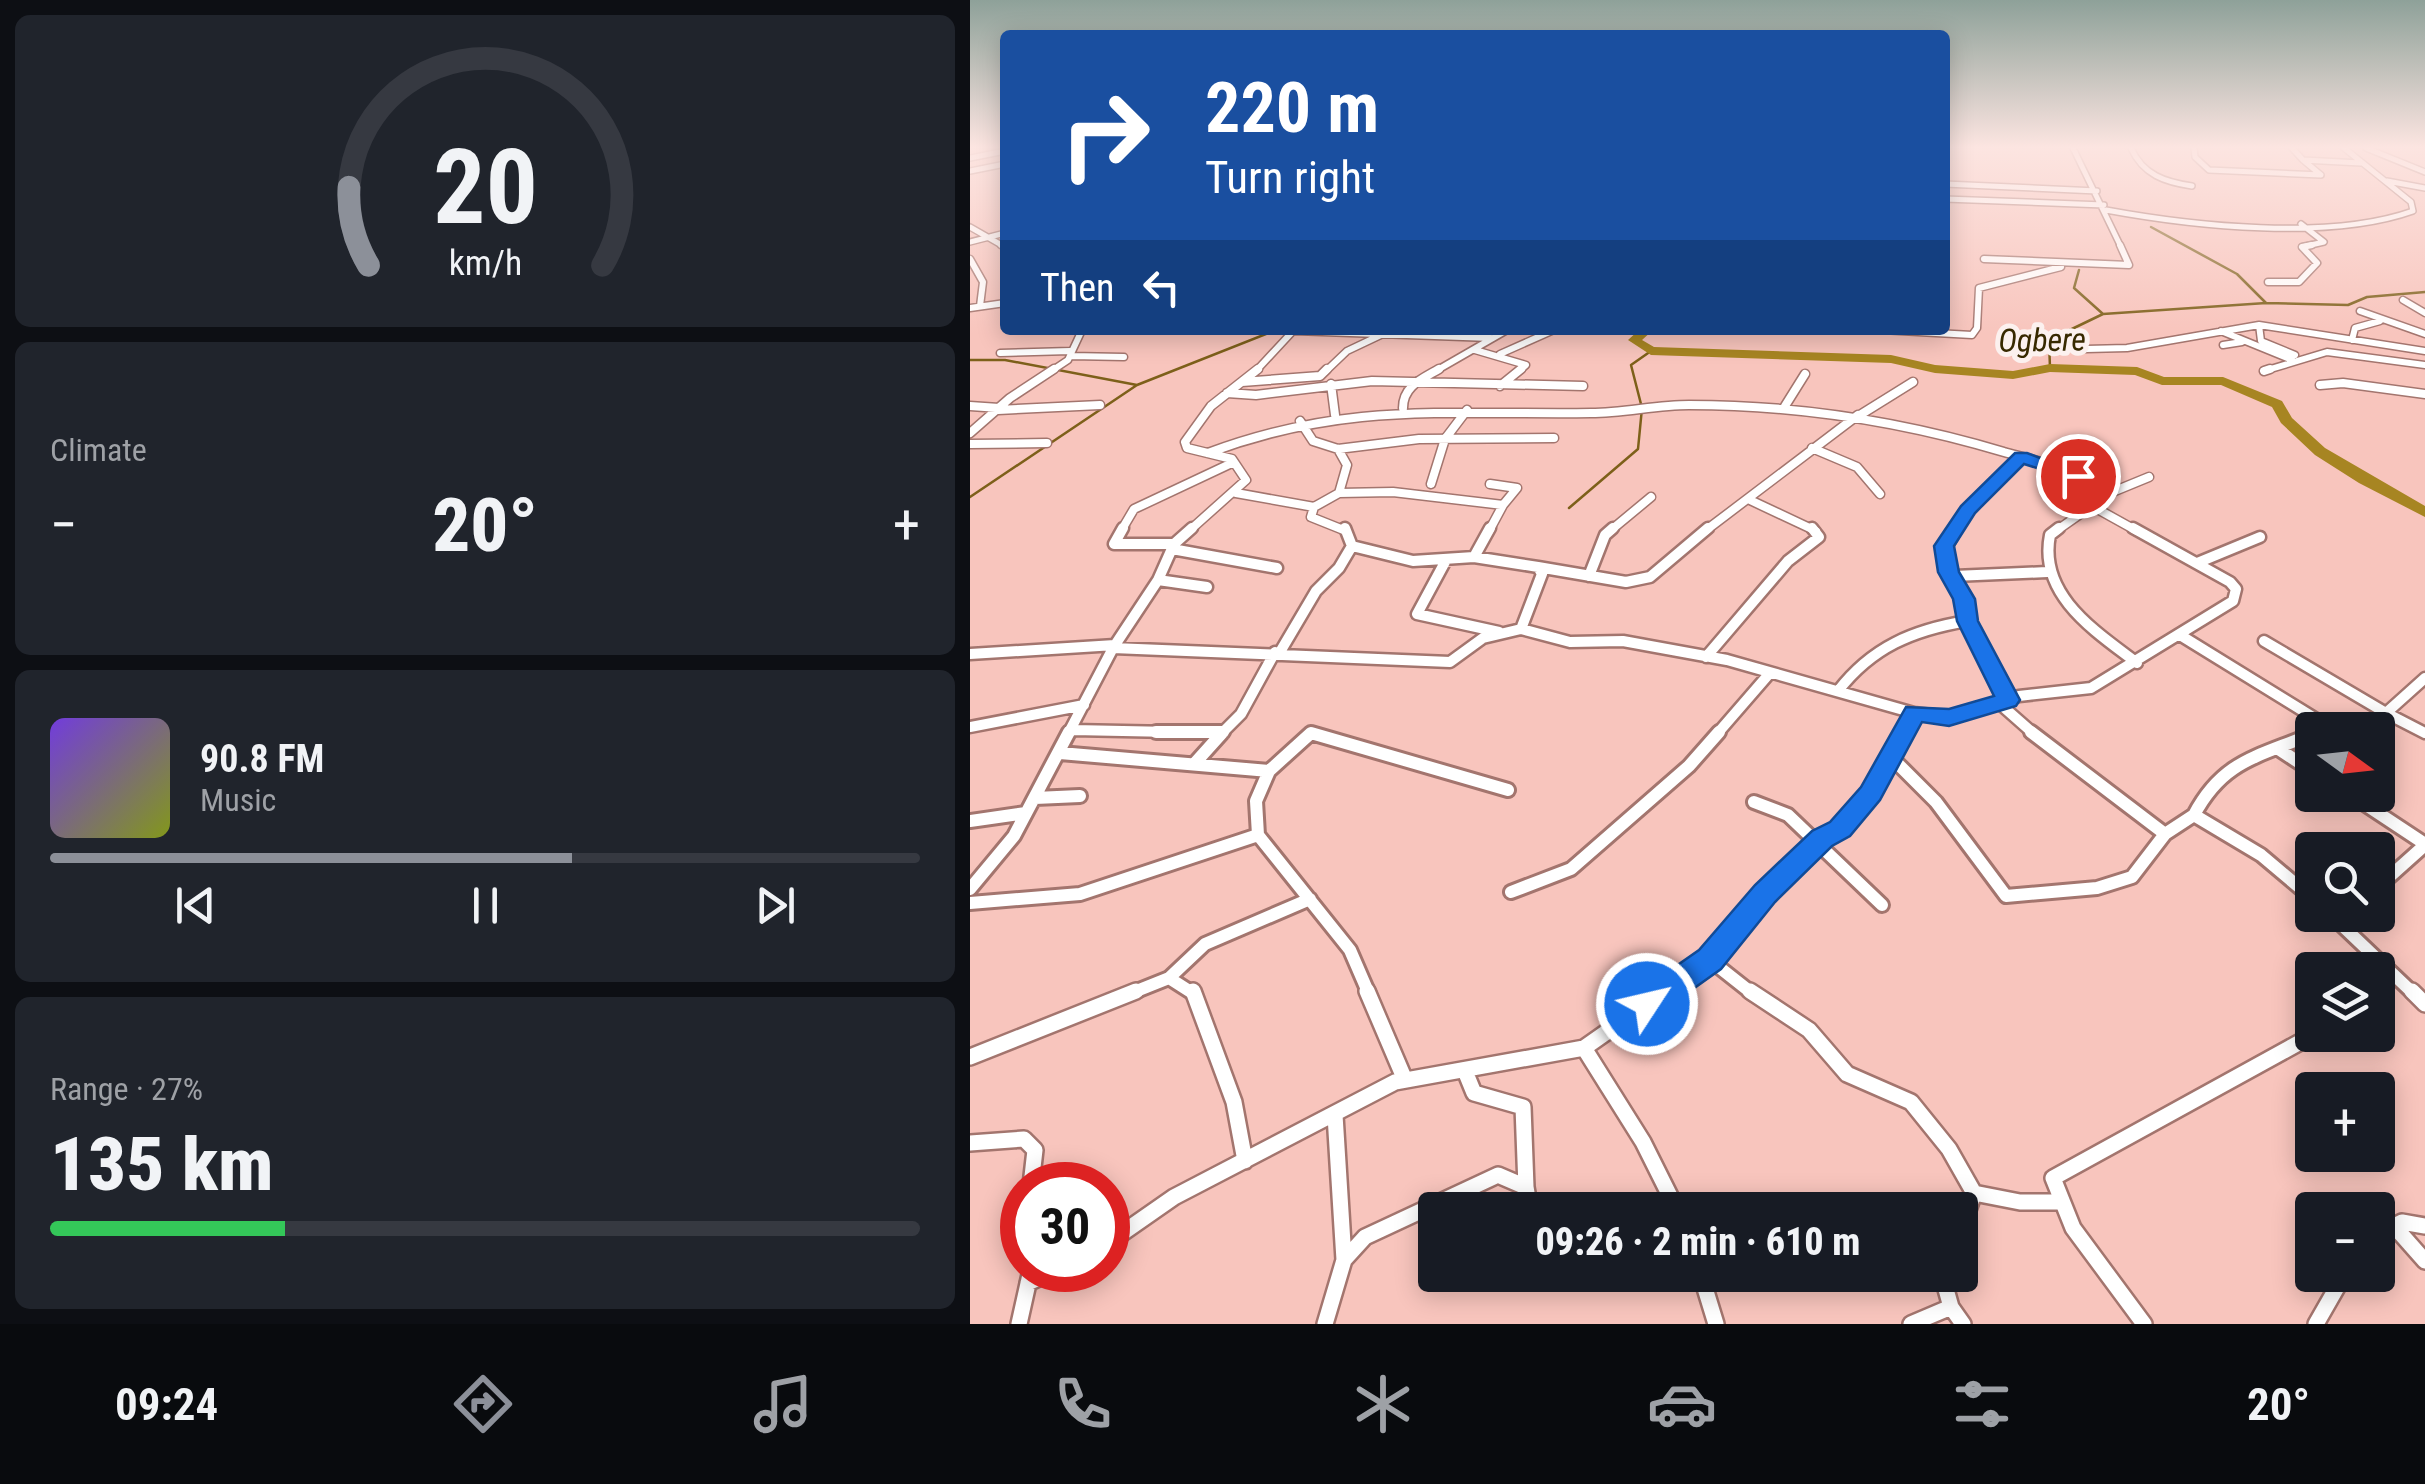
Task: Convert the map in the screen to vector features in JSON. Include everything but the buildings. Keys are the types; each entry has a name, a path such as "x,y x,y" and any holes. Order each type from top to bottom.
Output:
{"street":[{"path":"1984,259 2129,264 2116,242 2106,210"},
{"path":"2112,210 2138,217 2369,224 2413,210"},
{"path":"2268,282 2300,282 2317,262 2302,247 2324,242 2301,224"},
{"path":"970,226 983,238 1000,245"},
{"path":"970,242 1000,234"},
{"path":"970,259 981,278 980,306"},
{"path":"1950,334 1972,335 1978,328 1978,294 1983,285 2087,264"},
{"path":"970,280 981,278"},
{"path":"2425,304 2406,301 2425,313"},
{"path":"970,308 1000,304"},
{"path":"2360,311 2425,334"},
{"path":"2352,340 2355,328 2381,320"},
{"path":"2260,325 2261,341 2299,359"},
{"path":"2086,350 2127,348 2260,325 2425,351"},
{"path":"2409,330 2425,325"},
{"path":"2220,331 2299,359"},
{"path":"972,429 1070,353 1079,335"},
{"path":"970,889 1014,836 1114,646 1158,580 1173,547 1246,480 1234,462 1187,448 1185,442 1226,393 1289,335"},
{"path":"1242,382 1320,376 1347,351 1382,335"},
{"path":"1472,335 1491,338"},
{"path":"1403,408 1403,398 1413,384 1497,335"},
{"path":"1500,354 1543,335"},
{"path":"2223,345 2243,342"},
{"path":"1474,350 1500,354 1526,365 1500,386"},
{"path":"1000,352 1124,357"},
{"path":"2264,371 2326,352 2425,365"},
{"path":"1786,406 1806,374"},
{"path":"1352,546 1414,561 1446,562 1474,557 1626,582 1650,577 1812,448 1913,382"},
{"path":"2320,385 2342,382 2425,394"},
{"path":"1226,393 1256,395 1331,384 1583,386"},
{"path":"1331,384 1336,415"},
{"path":"1208,452 1300,421 1403,408 1612,413 1686,404 1786,406 1859,415 2021,457 2078,476 2110,493"},
{"path":"970,406 998,409 1100,405"},
{"path":"1431,484 1445,440 1466,410"},
{"path":"1300,421 1313,441 1338,449 1445,440 1554,438"},
{"path":"970,444 1047,443"},
{"path":"1812,448 1857,467 1880,494"},
{"path":"1338,449 1347,466 1339,493"},
{"path":"2021,457 1950,534 1943,553 1968,621 2004,702 2090,782 2165,834"},
{"path":"1234,462 1134,509 1114,544 1173,547 1277,568"},
{"path":"2137,663 2078,614 2047,572 2050,534 2110,493 2150,476"},
{"path":"1474,557 1503,504 1517,488 1490,484"},
{"path":"1236,493 1314,507 1339,493 1393,492 1503,504"},
{"path":"1589,576 1605,535 1651,497"},
{"path":"1706,657 1788,562 1819,536 1816,530 1750,500"},
{"path":"1446,562 1417,614 1570,642 1624,641 1706,657 1914,713 1949,717 2004,702 2091,688 2233,601 2236,589 2197,562 2092,506"},
{"path":"1314,507 1311,517 1344,527 1352,546"},
{"path":"2197,562 2260,537"},
{"path":"1195,762 1242,714 1316,591 1339,568 1352,546"},
{"path":"1521,630 1542,574 1538,567"},
{"path":"1954,576 2047,572"},
{"path":"1158,580 1208,588"},
{"path":"1838,692 1870,652 1936,626 1968,621"},
{"path":"970,654 1114,646 1450,662 1500,632"},
{"path":"2180,634 2301,712"},
{"path":"2264,641 2384,712"},
{"path":"1511,892 1571,869 1689,766 1769,674"},
{"path":"2387,712 2425,678"},
{"path":"970,727 1084,704"},
{"path":"1130,1228 1174,1197 1405,1080 1584,1048 1710,960 1765,894 1820,841 1840,829 1861,806 1892,758 1914,713"},
{"path":"2395,718 2425,733"},
{"path":"1073,730 1222,732"},
{"path":"1405,1080 1350,950 1258,835 1256,801 1269,771 1311,733 1508,790"},
{"path":"1892,758 1936,802 2002,892 2012,898 2097,888 2132,877 2165,834 2194,815 2210,784 2226,771 2295,742"},
{"path":"2280,750 2295,759"},
{"path":"1060,753 1269,771"},
{"path":"1036,798 1080,796"},
{"path":"1754,802 1788,815 1820,841 1882,905"},
{"path":"2377,812 2425,844 2395,871"},
{"path":"970,821 1026,813"},
{"path":"2194,815 2280,868 2295,882"},
{"path":"970,903 1080,894 1258,835"},
{"path":"970,1057 1168,978 1205,944 1310,899"},
{"path":"2356,932 2425,1004"},
{"path":"1710,960 1809,1030 1847,1074 1911,1102 1949,1149 1974,1192"},
{"path":"1168,978 1192,989 1234,1102 1245,1161"},
{"path":"2144,1324 2072,1228 2053,1178 2295,1045"},
{"path":"1584,1048 1644,1142 1668,1192"},
{"path":"1466,1071 1474,1093 1523,1107 1527,1192"},
{"path":"1325,1324 1344,1260 1335,1114"},
{"path":"970,1143 1024,1139 1035,1150 1034,1162"},
{"path":"1344,1260 1365,1237 1498,1175 1526,1187"},
{"path":"1978,1193 2020,1202 2062,1202"},
{"path":"2395,1226 2402,1222 2425,1226"},
{"path":"2395,1237 2425,1261"},
{"path":"1019,1324 1026,1292"},
{"path":"1706,1292 1716,1324"},
{"path":"1947,1292 1963,1324"},
{"path":"2316,1324 2334,1292"},
{"path":"1911,1324 1952,1307"}],"waterway":[{"path":"2151,227 2237,274 2266,303"},
{"path":"2079,270 2074,288 2103,314"},
{"path":"2266,303 2348,305 2367,297 2425,292"},
{"path":"2103,314 2266,303"},
{"path":"2050,368 2049,340 2103,314"},
{"path":"1137,385 1263,335"},
{"name":"Ogbere","path":"1640,335 1634,340 1651,351 1891,359 1935,369 2013,375 2050,368 2137,371 2162,381 2223,381 2277,404 2286,420 2320,451 2425,512"},
{"path":"1569,508 1638,449 1642,408 1631,365 1651,351"},
{"path":"970,360 1005,360 1137,385"},
{"path":"970,497 1137,385"}],"route":[{"path":"1647,1004 1710,960 1765,894 1822,838 1840,829 1871,794 1914,713 1949,717 2008,700 1968,621 1964,599 1954,576 1948,572 1944,546 1968,510 2021,457 2078,476"}]}
